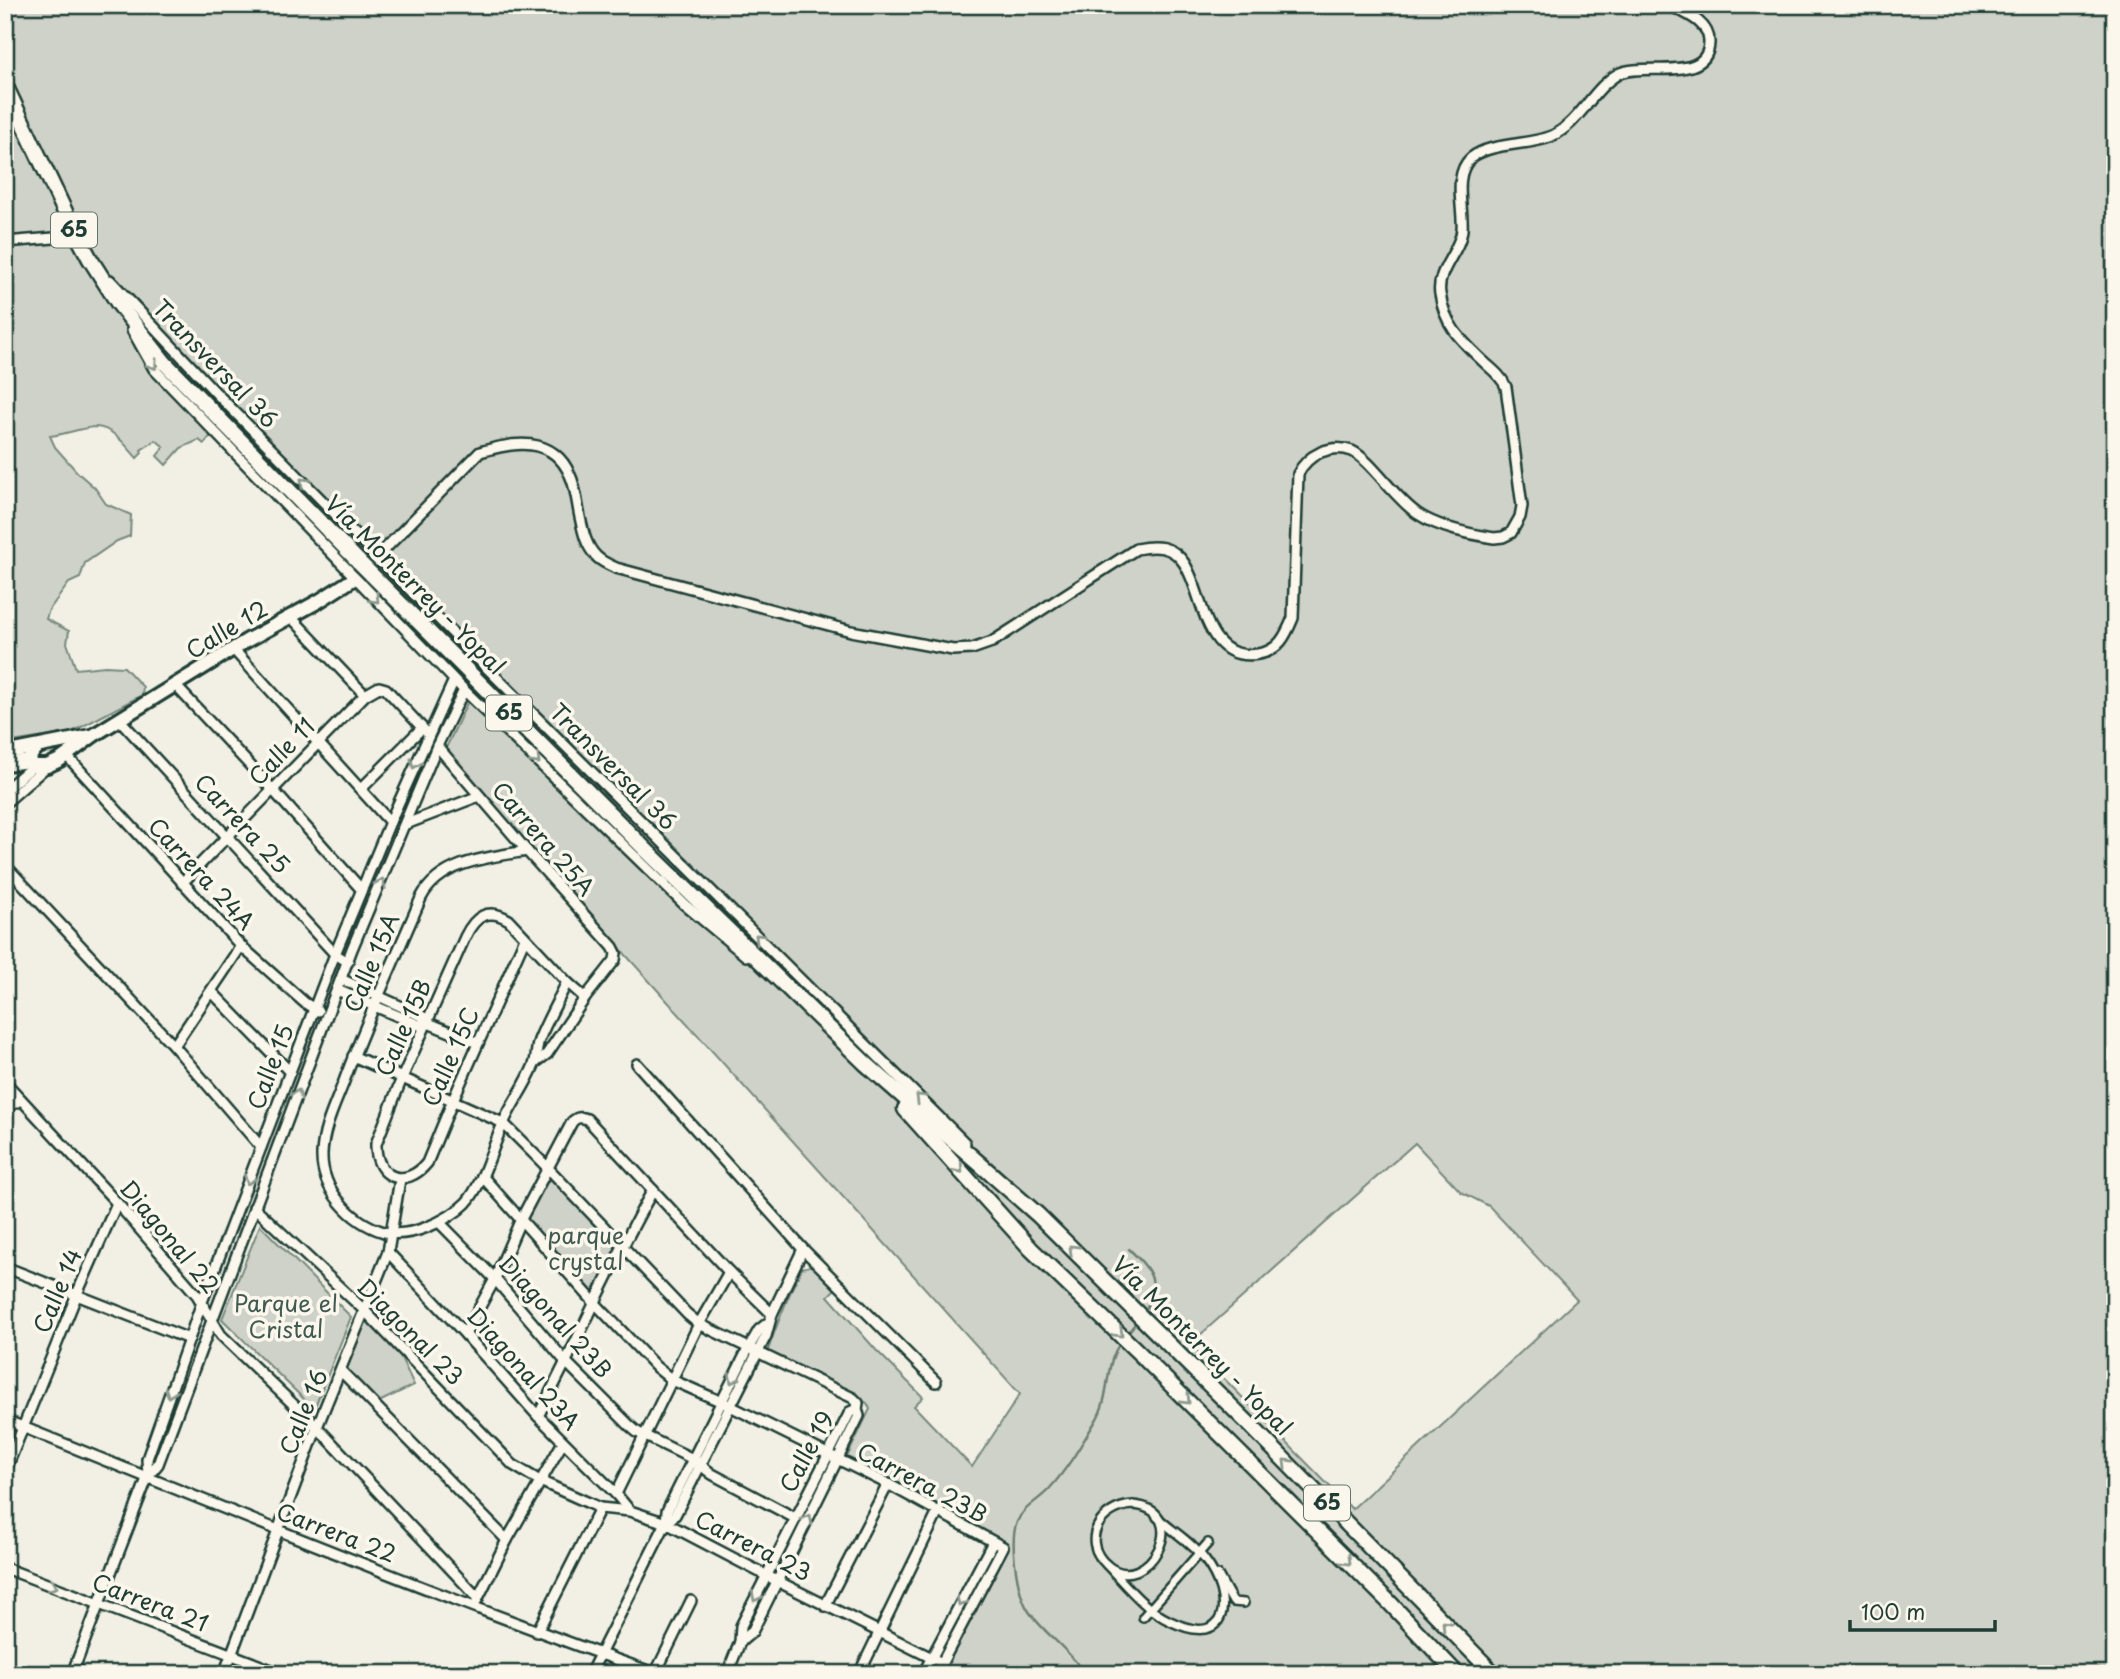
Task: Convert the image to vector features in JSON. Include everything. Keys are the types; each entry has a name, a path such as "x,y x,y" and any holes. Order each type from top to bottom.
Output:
{"highway":[{"name":"Vía Monterrey - Yopal","path":"5,85 80,241 106,284 165,363 648,852 865,1063 1038,1215 1494,1674"},
{"name":"Vía Monterrey - Yopal","path":"865,1063 1031,1249 1390,1603 1457,1674"}],"main road":[{"name":"Calle 12","path":"94,735 355,578 377,556"},
{"path":"5,753 94,735"},
{"path":"5,765 31,763 47,766 67,756 94,735"},
{"path":"31,763 32,752 37,748"}],"street":[{"path":"377,556 480,452 502,445 521,443 538,446 563,462 570,475 589,547 596,556 616,568 852,631 953,650 972,649 992,642 1136,549 1153,545 1170,550 1184,563 1212,633 1221,643 1244,656 1262,653 1286,637 1293,618 1298,474 1311,457 1324,450 1339,447 1354,452 1404,504 1420,516 1439,524 1494,538 1503,537 1516,527 1522,506 1506,387 1498,375 1450,328 1440,296 1441,280 1462,229 1461,174 1466,163 1479,153 1538,140 1565,128 1616,75 1630,69 1680,69 1700,61 1706,54 1709,35 1691,16 1669,5"},
{"path":"5,242 80,241"},
{"name":"Transversal 36","path":"80,241 124,297 377,556 1038,1215"},
{"name":"Transversal 36","path":"106,284 154,369 454,680 685,905 804,1003"},
{"path":"290,616 365,695"},
{"path":"234,650 390,822"},
{"name":"Calle 15","path":"148,1476 147,1459 202,1302 289,1072 425,731 454,680"},
{"path":"176,686 361,889"},
{"name":"Calle 11","path":"182,883 365,695 379,687 386,689 425,731"},
{"name":"Calle 15","path":"72,1674 148,1476 158,1464 341,979 437,746 464,690"},
{"name":"Carrera 25","path":"120,720 335,954 348,962"},
{"path":"361,789 425,731"},
{"name":"Carrera 25A","path":"437,746 613,947 615,960 585,998"},
{"name":"Carrera 24A","path":"67,756 241,946 305,1003 328,1014"},
{"path":"5,790 31,763"},
{"path":"5,803 47,766"},
{"path":"406,824 479,796"},
{"path":"383,838 396,847"},
{"name":"Calle 15A","path":"392,1234 374,1229 358,1220 340,1202 327,1181 322,1157 324,1133 353,1056 427,887 435,878 446,872 475,861 527,851"},
{"path":"5,865 174,1046 261,1147"},
{"name":"Calle 15B","path":"400,1179 392,1177 380,1165 376,1144 402,1078 471,925 478,918 499,913 509,919 525,938"},
{"path":"392,1234 411,1232 439,1222 466,1203 482,1176 503,1123 536,1063 547,1054 585,998 525,938"},
{"name":"Calle 15C","path":"400,1179 411,1177 427,1163 525,938"},
{"path":"174,1046 241,946"},
{"path":"341,979 376,1002"},
{"path":"536,1063 538,1042 567,982"},
{"path":"337,990 422,1016 428,1023 478,1043"},
{"path":"212,992 289,1072"},
{"path":"353,1056 503,1123 699,1324 853,1398 858,1403 857,1409"},
{"path":"637,1064 803,1249 936,1382"},
{"name":"Diagonal 22","path":"5,1082 117,1203 202,1302 221,1335 317,1427 476,1602"},
{"path":"5,1108 21,1100"},
{"path":"465,1334 495,1279 520,1221 576,1118 587,1119 771,1318"},
{"name":"Carrera 23B","path":"482,1176 594,1303 672,1380 888,1484 1003,1547 942,1663"},
{"name":"Calle 16","path":"224,1674 317,1427 388,1252 400,1179"},
{"path":"538,1416 621,1246 653,1190"},
{"name":"Calle 14","path":"5,1472 117,1203"},
{"name":"Diagonal 23","path":"254,1207 364,1310 513,1465 540,1481"},
{"name":"Diagonal 23B","path":"439,1222 495,1279 566,1363 630,1426 697,1462 712,1474 795,1517"},
{"path":"590,1674 666,1523 675,1515 697,1462 753,1351 766,1336 771,1318 803,1249"},
{"name":"Diagonal 23A","path":"388,1252 538,1416 630,1511"},
{"path":"5,1267 189,1339"},
{"path":"616,1494 699,1324 729,1272"},
{"path":"341,1371 507,1540"},
{"name":"Calle 19","path":"727,1674 740,1642 741,1626 827,1455 850,1412 857,1409 859,1416 839,1460 752,1632 740,1642"},
{"name":"Carrera 22","path":"5,1420 148,1476 277,1532 476,1602 537,1632 656,1674"},
{"path":"476,1602 507,1540 563,1442"},
{"name":"Carrera 23","path":"540,1481 600,1508 630,1511 666,1523 942,1663"},
{"path":"825,1606 888,1484"},
{"path":"1202,1556 1215,1576 1222,1598 1223,1615 1218,1622 1207,1628 1185,1626 1167,1620 1138,1598 1098,1554 1095,1541 1097,1527 1104,1517 1120,1506 1133,1504 1147,1507 1202,1556 1219,1576 1234,1602 1244,1603"},
{"path":"537,1632 600,1508"},
{"path":"859,1674 939,1510"},
{"path":"1106,1564 1127,1572 1150,1563 1160,1549 1163,1538 1163,1528 1157,1517"},
{"path":"923,1674 993,1542"},
{"path":"1143,1618 1202,1556 1208,1543"},
{"name":"Carrera 21","path":"5,1568 282,1674"},
{"path":"656,1674 691,1601"},
{"path":"936,1674 942,1663"}],"green space":[{"path":"5,5 2115,5 2115,1674 929,1674 998,1541 941,1506 846,1459 870,1409 867,1403 767,1353 802,1268 813,1265 837,1287 828,1296 923,1397 914,1406 972,1467 1020,1394 445,750 477,682 221,423 204,444 199,440 181,448 166,465 157,456 164,447 156,440 141,450 142,453 137,458 119,438 102,428 91,427 50,436 55,447 95,488 106,504 131,515 130,536 117,541 85,563 80,578 69,583 49,610 46,619 69,631 67,643 76,669 124,667 143,687 142,695 70,733 5,743","holes":["1415,1143 1461,1192 1489,1206 1577,1300 1352,1509 1190,1344"]},
{"name":"parque crystal","path":"549,1174 618,1248 594,1296 525,1218"},
{"name":"Parque el Cristal","path":"260,1225 351,1317 314,1409 222,1319"},
{"path":"365,1315 396,1347 414,1385 377,1403 345,1370"}],"waterway":[{"path":"1129,1249 1148,1271 1153,1285 1144,1312"},
{"path":"1127,1334 1138,1320"},
{"path":"1085,1674 1041,1626 1024,1602 1015,1566 1015,1530 1020,1516 1057,1480 1095,1422 1104,1401 1112,1360 1121,1342"}]}
